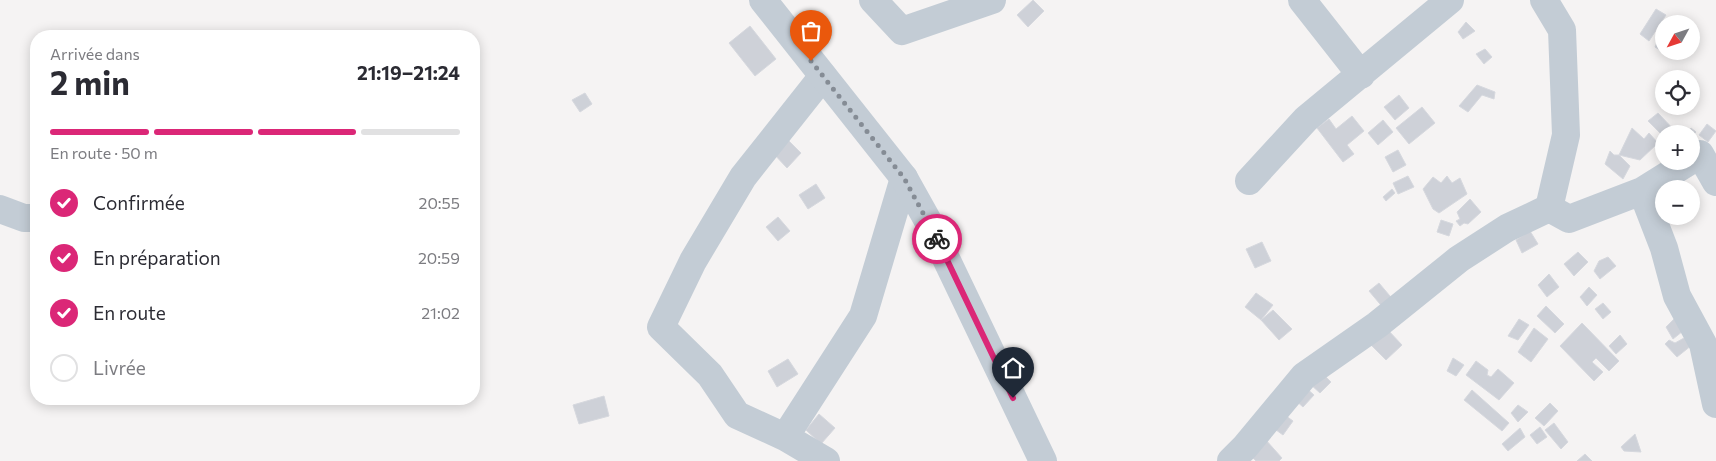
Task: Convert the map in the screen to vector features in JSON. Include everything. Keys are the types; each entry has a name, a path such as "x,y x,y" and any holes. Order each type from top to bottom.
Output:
{"street":[{"path":"763,0 904,178 928,220 1043,461"},
{"path":"872,0 902,31 992,0"},
{"path":"1302,0 1361,75"},
{"path":"1249,181 1306,119 1450,0"},
{"path":"1544,0 1562,30 1566,134 1549,208"},
{"path":"824,76 743,177 693,260 662,327 710,375 736,415 785,437 826,461"},
{"path":"1700,157 1716,182"},
{"path":"1549,208 1569,219 1642,191 1675,170"},
{"path":"785,437 863,316 904,178"},
{"path":"1642,191 1664,248 1677,296 1703,344 1716,404"},
{"path":"1231,461 1304,376 1377,325 1459,259 1507,228 1549,208"},
{"path":"0,209 24,218 30,218"}],"building":[{"path":"1033,0 1044,11 1028,27 1017,15"},
{"path":"1656,9 1666,15 1655,15 1655,32 1649,41 1640,34"},
{"path":"1466,22 1475,31 1463,39 1458,32"},
{"path":"750,26 776,59 755,76 729,43"},
{"path":"1485,49 1492,57 1484,64 1476,54"},
{"path":"1477,85 1495,92 1494,99 1482,95 1468,112 1459,106"},
{"path":"585,93 592,104 580,112 572,100"},
{"path":"1399,95 1409,108 1395,120 1384,107"},
{"path":"1422,107 1435,123 1409,144 1396,128"},
{"path":"1656,115 1660,115 1669,125 1655,125 1655,128 1648,121"},
{"path":"1352,116 1364,131 1347,145 1354,154 1343,162 1317,128 1329,119 1336,129"},
{"path":"1383,120 1393,132 1378,145 1368,133"},
{"path":"1707,124 1716,131 1708,142 1700,134"},
{"path":"1632,128 1644,139 1649,133 1655,140 1655,146 1640,160 1619,155"},
{"path":"787,139 801,153 787,168 773,153"},
{"path":"1398,150 1406,165 1393,172 1385,157"},
{"path":"1610,151 1614,155 1619,155 1630,166 1623,179 1605,164"},
{"path":"1408,176 1414,187 1398,194 1393,183"},
{"path":"1447,176 1452,183 1460,178 1467,194 1439,213 1433,209 1423,189 1433,177 1441,183"},
{"path":"816,184 825,198 808,209 799,195"},
{"path":"1392,189 1395,193 1386,201 1383,197"},
{"path":"1470,199 1481,212 1468,224 1464,223 1460,226 1456,221 1460,219 1457,212"},
{"path":"778,217 790,231 778,241 766,227"},
{"path":"1441,220 1453,224 1449,236 1437,232"},
{"path":"1530,231 1538,244 1522,253 1516,240"},
{"path":"1262,242 1271,261 1255,268 1246,249"},
{"path":"1578,252 1588,262 1574,276 1564,264"},
{"path":"1608,257 1616,266 1600,279 1594,271 1599,261"},
{"path":"1549,274 1559,287 1547,297 1538,285"},
{"path":"1379,283 1395,302 1385,310 1369,291"},
{"path":"1589,287 1597,295 1587,306 1580,297"},
{"path":"1256,293 1273,305 1261,320 1245,307"},
{"path":"1603,303 1611,312 1603,319 1595,309"},
{"path":"1546,306 1564,324 1555,333 1537,316"},
{"path":"1273,310 1292,329 1279,340 1261,320"},
{"path":"1519,319 1529,325 1518,340 1508,336"},
{"path":"1674,319 1683,331 1673,339 1666,327"},
{"path":"1582,323 1619,361 1609,371 1596,358 1592,362 1603,372 1594,381 1560,346"},
{"path":"1534,328 1548,339 1531,362 1518,352"},
{"path":"1387,329 1402,345 1386,360 1371,345"},
{"path":"1620,335 1627,344 1616,354 1609,346"},
{"path":"1684,338 1692,345 1677,357 1665,344 1669,340 1675,343"},
{"path":"1453,358 1464,365 1456,376 1447,371"},
{"path":"788,359 798,374 777,387 768,371"},
{"path":"1476,361 1488,370 1487,375 1491,377 1498,369 1514,383 1499,400 1466,375"},
{"path":"1321,372 1331,382 1320,393 1310,384"},
{"path":"1305,387 1314,395 1303,407 1294,399"},
{"path":"1472,390 1509,423 1502,431 1464,400"},
{"path":"604,396 609,416 579,424 573,405"},
{"path":"1550,403 1558,411 1544,426 1535,418"},
{"path":"1518,405 1528,412 1518,422 1511,413"},
{"path":"1282,413 1293,421 1283,435 1272,427"},
{"path":"819,414 835,428 821,444 806,430"},
{"path":"1554,423 1568,442 1561,449 1545,430"},
{"path":"1540,427 1547,437 1537,444 1530,435"},
{"path":"1520,428 1525,437 1508,451 1502,444"},
{"path":"1635,434 1641,452 1624,451 1621,447"},
{"path":"1265,439 1282,458 1279,461 1256,461 1249,454"},
{"path":"1585,454 1592,461 1577,461"}],"way so far":[{"path":"811,61 904,178 937,239"}],"route":[{"path":"937,239 1013,398"}]}
